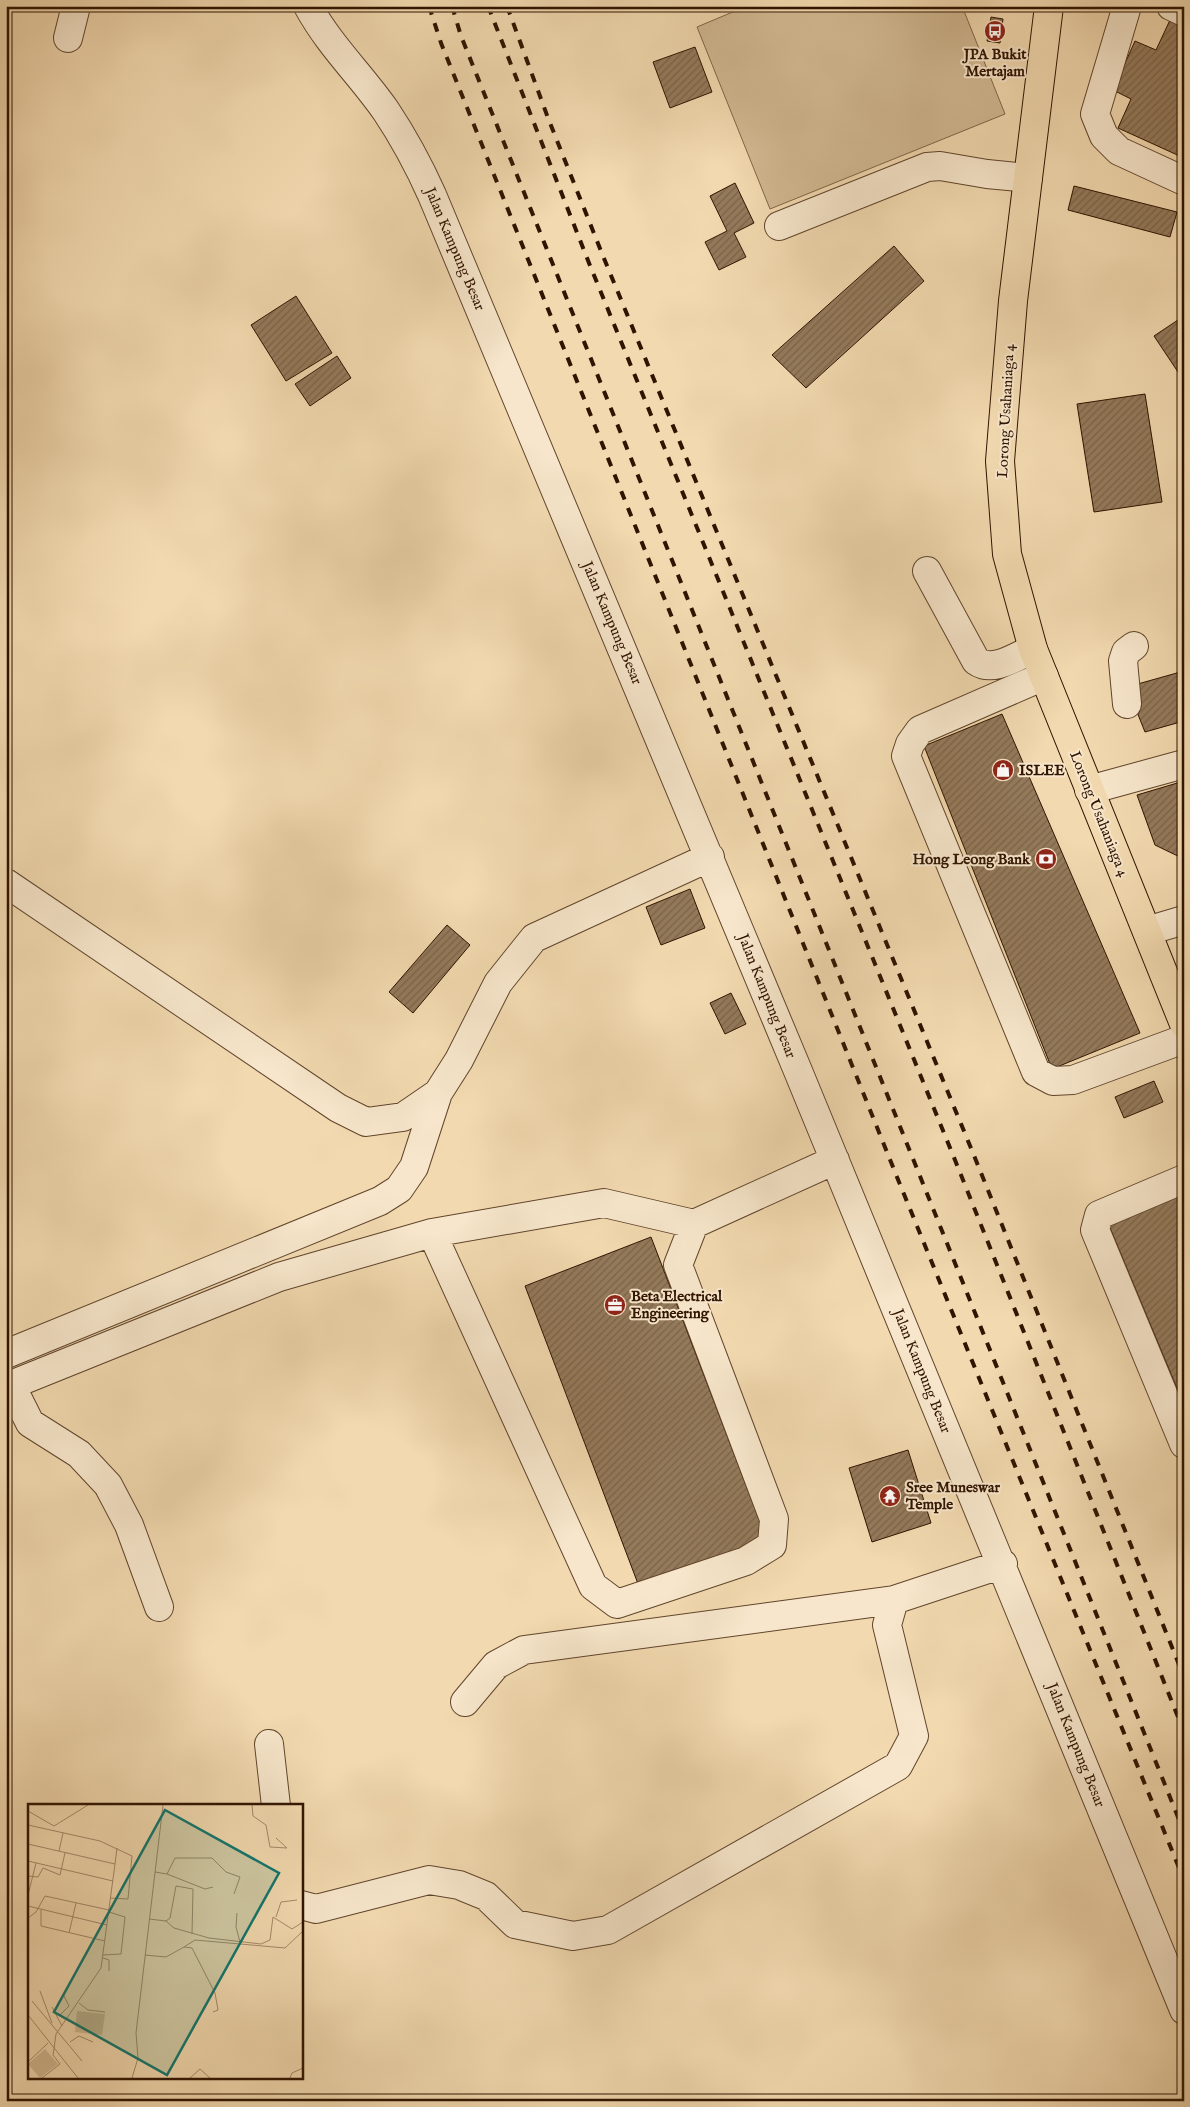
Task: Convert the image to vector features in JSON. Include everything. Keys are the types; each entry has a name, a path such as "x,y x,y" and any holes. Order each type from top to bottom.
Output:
{"main road":[{"name":"Lorong Usahaniaga 4","path":"1049,6 1013,301 1000,461 1007,554 1033,649 1184,1024"}],"street":[{"path":"68,38 76,6"},
{"name":"Jalan Kampung Besar","path":"308,6 321,30 385,110 413,153 432,195 710,857 1184,2010"},
{"path":"1127,6 1096,114 1104,136 1119,151 1184,181"},
{"path":"1171,6 1184,12"},
{"path":"779,226 927,167 940,166 987,174 1028,178"},
{"path":"926,571 976,661 983,666 993,666 1033,649"},
{"path":"1126,704 1123,660 1126,652 1134,646"},
{"path":"1044,676 920,730 910,744 906,756 1036,1072 1053,1081 1073,1080 1184,1039"},
{"path":"1090,790 1184,764"},
{"path":"6,1354 380,1201 399,1189 414,1166 438,1093 459,1060 498,983 534,938 710,857"},
{"path":"6,883 338,1108 366,1122 403,1117 438,1093"},
{"path":"1147,931 1184,920"},
{"path":"159,1607 129,1525 108,1486 79,1454 30,1423 8,1386 279,1277 432,1234 604,1203 694,1224 835,1160"},
{"path":"1184,1179 1099,1215 1095,1230 1184,1444"},
{"path":"432,1234 593,1586 617,1604 746,1561 772,1545 774,1519 678,1264 694,1224"},
{"path":"465,1702 496,1665 524,1650 894,1600 1002,1564"},
{"path":"302,1905 316,1909 429,1880 459,1885 486,1896 515,1924 573,1936 608,1930 898,1766 914,1736 887,1625 894,1600"},
{"path":"269,1744 276,1804"}],"shaded area":[{"path":"747,6 962,6 1005,114 770,209 697,27"}],"building":[{"path":"991,17 1003,19 1000,43 987,41"},
{"path":"1170,20 1184,26 1184,158 1118,128 1131,99 1113,90 1135,41 1156,50"},
{"path":"695,47 712,92 670,108 653,62"},
{"path":"735,183 754,223 734,233 746,257 719,270 705,242 727,231 710,196"},
{"path":"1074,186 1177,212 1170,237 1068,210"},
{"path":"894,246 924,281 806,388 772,355"},
{"path":"296,296 332,353 286,381 251,325"},
{"path":"1184,316 1184,381 1154,336"},
{"path":"337,356 351,378 310,406 295,384"},
{"path":"1145,394 1162,502 1094,512 1077,404"},
{"path":"1184,671 1184,721 1145,732 1127,687"},
{"path":"1002,714 1140,1033 1052,1069 924,746"},
{"path":"1184,781 1184,859 1155,845 1137,795"},
{"path":"690,889 705,928 661,945 646,907"},
{"path":"447,925 470,945 413,1013 389,992"},
{"path":"731,993 746,1024 725,1034 710,1003"},
{"path":"1154,1081 1163,1102 1124,1118 1115,1097"},
{"path":"1184,1189 1184,1405 1108,1223"},
{"path":"651,1237 767,1540 640,1589 525,1286"},
{"name":"Sree Muneswar Temple","path":"908,1450 931,1523 872,1542 849,1468"}],"railway":[{"path":"429,6 441,43 899,1182 1184,1880"},
{"path":"452,6 461,36 1184,1832"},
{"path":"488,6 589,263 955,1160 1184,1732"},
{"path":"507,6 548,118 603,256 973,1153 1184,1677"}],"place":[{"name":"JPA Bukit Mertajam","path":"995,31"},
{"name":"ISLEE","path":"1003,770"},
{"name":"Hong Leong Bank","path":"1046,859"},
{"name":"Beta Electrical Engineering","path":"615,1305"},
{"name":"Sree Muneswar Temple","path":"890,1496"}]}
